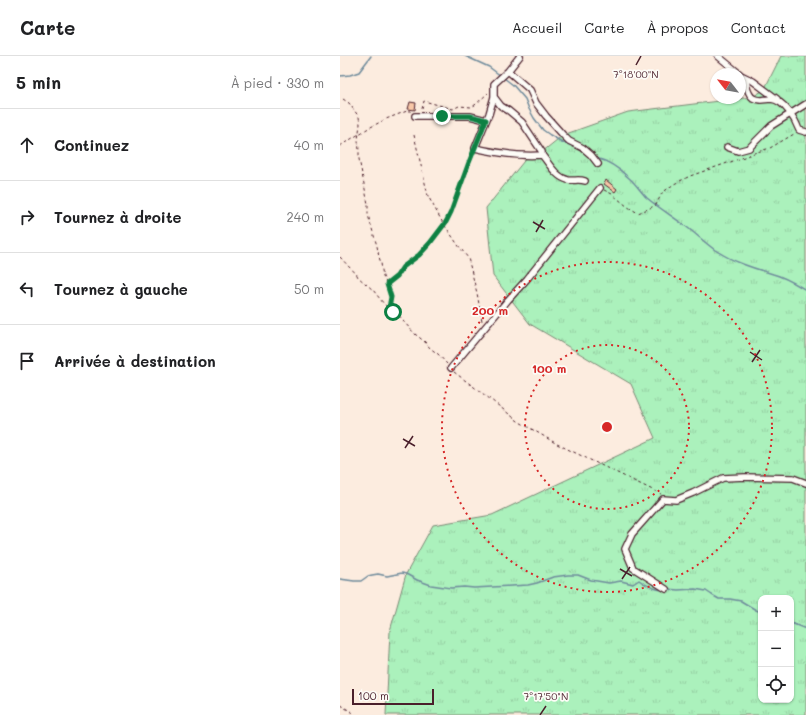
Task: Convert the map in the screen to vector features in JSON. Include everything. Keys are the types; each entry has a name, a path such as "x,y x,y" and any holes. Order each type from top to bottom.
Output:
{"street":[{"path":"520,56 508,71 494,84 494,96 475,148 528,156 542,155"},
{"path":"718,56 732,68"},
{"path":"508,71 530,90 536,103 563,135 569,141 583,148 598,164"},
{"path":"746,78 753,81 785,106 800,130 806,132"},
{"path":"746,82 747,88 752,97 756,100 771,99 779,101"},
{"path":"494,96 501,106 522,122 542,152 542,155 558,176 569,180 585,181"},
{"path":"727,148 738,151 749,148 771,126 806,104"},
{"path":"414,114 470,116 486,120"},
{"path":"451,368 527,279 600,188"},
{"path":"666,589 633,568 625,549 632,534 663,499 676,500 724,478 793,478 806,483"}],"path":[{"path":"422,111 424,101 453,109 459,106 472,107 490,90 494,84"},
{"path":"343,99 349,103 359,117 359,159 368,204 368,215 377,246 383,277 391,297 389,308"},
{"path":"340,146 386,119 407,111 414,114"},
{"path":"600,188 612,194 638,213 656,205 662,194 674,184 690,176 770,148 800,130"},
{"path":"414,135 428,196 444,225 468,258 484,329"},
{"path":"387,284 397,276 403,267 419,255 444,225 451,212 475,148"},
{"path":"340,257 358,277 373,290 384,304 398,315 415,334 438,354 454,372 518,421 557,444 662,495"},
{"path":"340,705 352,712 354,715"}],"green space":[{"path":"781,56 806,56 806,715 386,715 390,631 406,574 433,525 492,515 655,438 631,384 530,324 493,276 486,208 528,156 542,152 563,135 628,112 710,102 710,104 746,104 746,98 752,97 764,90"}],"building":[{"path":"410,102 416,103 415,110 408,109"},
{"path":"606,180 617,189 615,192 604,184"}],"waterway":[{"path":"340,76 359,72 371,56"},
{"path":"465,56 489,67 501,76"},
{"path":"504,78 513,85 525,99 534,118 543,130 562,142 575,147"},
{"path":"596,158 609,163 622,172 647,198 715,250 743,264 782,277 806,290"},
{"path":"340,579 361,581 372,575 378,574 387,576 402,573 431,585 451,588 474,588 528,585 553,577 578,575 591,580 609,583 621,581 633,584 639,580 651,587 664,590"},
{"path":"667,589 695,589 706,591 719,599 741,601 758,611"},
{"path":"794,624 806,629"}],"route":[{"path":"393,312 389,308 391,297 387,284 397,276 403,267 419,255 446,222 486,120 470,116 442,116"}]}
